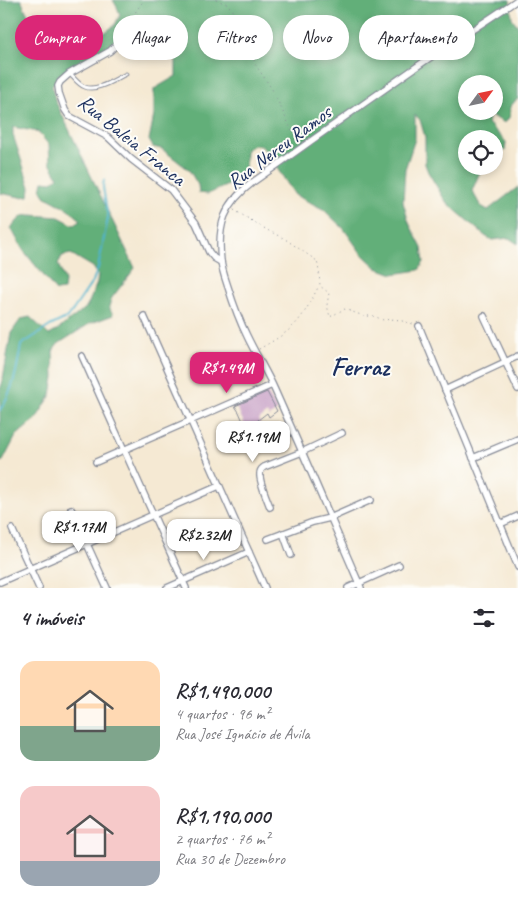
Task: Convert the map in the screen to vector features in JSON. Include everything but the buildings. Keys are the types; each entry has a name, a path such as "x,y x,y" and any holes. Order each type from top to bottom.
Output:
{"street":[{"name":"Rua Nereu Ramos","path":"360,586 272,385 238,317 221,262 221,230 224,214 242,190 327,129 517,0"},
{"name":"Rua Baleia Franca","path":"113,48 69,74 60,82 58,86 60,99 68,114 108,137 131,159 171,190 196,223 209,252 221,262"},
{"path":"144,316 265,588"},
{"path":"484,316 518,390"},
{"path":"419,326 518,567"},
{"path":"82,356 186,588"},
{"path":"445,390 518,356"},
{"path":"96,462 272,385"},
{"path":"270,507 259,474 264,466 342,434"},
{"path":"473,458 518,439"},
{"path":"0,582 219,486"},
{"path":"268,539 313,522 330,518 370,500"},
{"path":"71,509 107,588"},
{"path":"500,524 518,516"},
{"path":"12,529 39,588"},
{"path":"283,533 291,555"},
{"path":"167,588 249,552"},
{"path":"348,588 360,586 400,565"}],"lane":[{"path":"69,74 83,87 87,88 96,88 126,74"}],"path":[{"path":"134,15 144,0"},
{"path":"216,0 228,4 246,33 250,41 255,64 272,89 299,150"},
{"path":"228,207 285,239 317,261 320,271 320,286 298,321 288,331 255,351"},
{"path":"320,286 329,293 327,305 330,317 344,310 364,316 374,316 383,320 395,319 419,326"}],"green space":[{"path":"0,0 21,0 28,15 15,15 15,60 86,60 64,73 52,86 55,100 135,268 111,299 109,307 113,315 89,324 58,344 53,351 54,377 51,395 36,419 16,436 3,461 0,462 0,389 11,333 21,319 30,317 49,335 56,331 87,307 97,283 98,275 93,267 71,254 62,256 58,264 65,281 64,290 56,291 23,250 11,228 22,216 59,217 74,225 81,220 68,209 46,197 41,190 43,181 52,182 58,177 50,163 49,145 38,132 13,127 13,135 30,187 29,196 20,197 0,193"},
{"path":"113,0 510,0 512,18 518,26 518,99 510,107 510,116 505,123 499,120 503,120 503,75 458,75 458,120 489,120 488,123 495,130 458,130 458,175 479,175 472,191 481,206 488,210 518,187 518,244 509,238 492,240 485,236 446,202 425,164 425,137 420,120 415,115 415,139 405,169 403,202 409,223 422,248 424,262 419,270 393,274 377,268 361,253 344,229 323,209 295,195 262,146 253,145 246,150 245,174 239,180 208,194 199,193 198,185 189,170 162,149 153,147 149,140 154,115 154,89 176,76 176,60 188,60 188,15 120,15"},
{"path":"113,26 113,45 103,50 103,34"},
{"path":"503,139 506,142 503,152"}],"waterway":[{"path":"0,410 12,387 21,345 66,318 93,281 98,268 108,218 103,187 104,180"}],"district":[{"name":"Ferraz","path":"360,366"}]}
